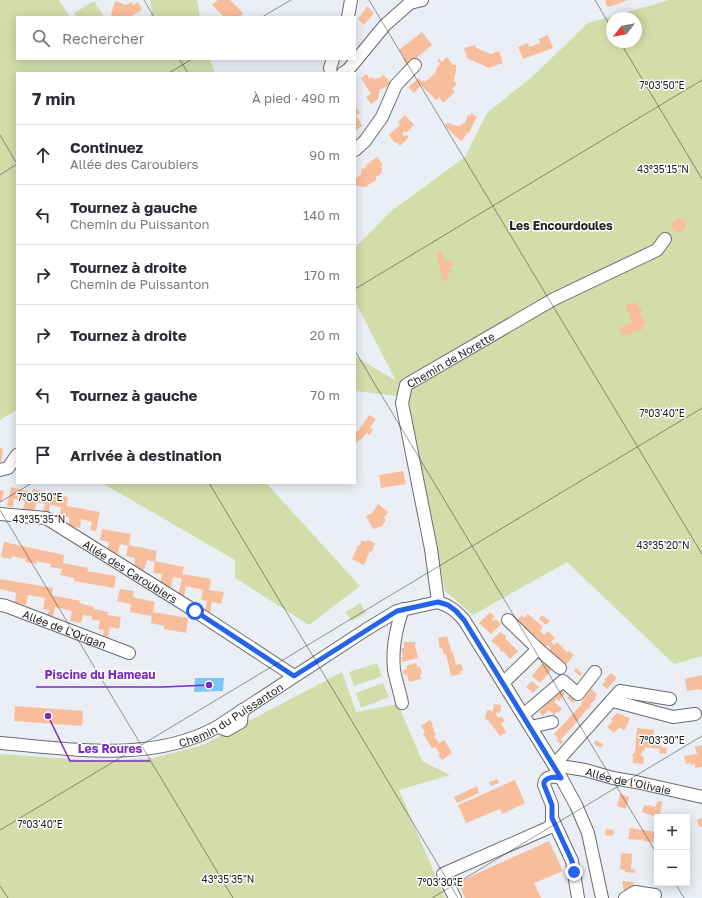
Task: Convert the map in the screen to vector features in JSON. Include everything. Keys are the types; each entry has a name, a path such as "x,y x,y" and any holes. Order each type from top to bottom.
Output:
{"street":[{"path":"348,16 351,0"},
{"path":"345,72 348,70 385,25 410,4 422,0"},
{"path":"331,72 330,68 333,60"},
{"path":"356,149 365,141 382,117 396,85 415,65"},
{"name":"Chemin de Norette","path":"438,602 431,549 402,403 406,385 554,299 657,250 665,239"},
{"path":"0,470 8,468 16,456"},
{"name":"Allée des Caroubiers","path":"0,514 46,518 195,611 294,676"},
{"path":"438,602 448,605 464,620 554,765 576,805 588,833 602,898"},
{"name":"Chemin du Puissanton","path":"0,743 124,751 146,749 184,741 203,735 218,727 294,676 397,611 438,602"},
{"name":"Allée de L'Origan","path":"0,605 129,653"},
{"path":"402,703 394,670 393,654 403,609"},
{"path":"508,620 560,668"},
{"path":"503,683 538,649"},
{"path":"523,715 563,681 578,694 595,672"},
{"path":"554,765 613,701 620,691 670,699"},
{"path":"613,701 673,717 695,714"},
{"path":"531,727 552,722"},
{"name":"Allée de l'Olivaie","path":"554,765 585,770 613,778 702,797"},
{"path":"454,898 442,874 542,831 552,824 552,805 544,782 552,776 561,778"},
{"path":"552,818 572,861 578,898"},
{"path":"625,898 635,892 655,895"}],"green space":[{"path":"0,0 59,0 69,16 16,16 16,60 210,60 215,72 16,72 16,411 0,420"},
{"path":"150,0 197,0 200,16 150,16 152,12"},
{"path":"670,0 702,0 702,656 674,664 567,562 473,615 445,591 407,397 356,391 356,357 396,381 356,303 356,247 390,212 465,157 487,113 533,76 588,23 606,18 606,48 642,48 642,12 627,12"},
{"path":"94,1 103,16 76,16 74,13"},
{"path":"104,484 267,484 360,586 309,625 235,578 235,560"},
{"path":"360,603 366,613 351,621 346,612"},
{"path":"377,663 382,676 354,686 349,672"},
{"path":"342,672 356,712 398,704 422,761 450,775 399,790 445,898 0,898 0,754 101,761 153,758 203,745"},
{"path":"383,683 389,697 361,708 356,693"}],"water":[{"path":"195,678 224,678 223,691 194,692"}],"building":[{"path":"218,0 230,0 243,13 241,16 223,16 212,5"},
{"path":"628,0 607,7 605,1"},
{"path":"115,1 126,5 132,2 133,5 138,2 142,10 132,16 111,15"},
{"path":"367,6 374,13 364,25 358,19"},
{"path":"422,32 432,45 407,66 403,58 404,57 399,50"},
{"path":"548,35 553,48 523,59 518,47 528,43 529,47 540,43 539,39"},
{"path":"475,45 476,48 491,54 499,51 503,63 489,68 467,58 464,48"},
{"path":"447,57 453,65 456,65 454,81 457,84 452,89 455,92 443,103 439,97 436,100 421,85 414,93 408,87 419,78 422,82 423,80 425,82 435,73 440,64 437,60 439,59 442,62"},
{"path":"367,74 369,79 372,77 374,79 380,78 383,75 391,82 385,88 380,89 378,99 371,104 366,97 371,94 361,78"},
{"path":"356,107 360,113 356,115"},
{"path":"472,112 473,115 477,116 469,133 468,132 462,141 445,126 447,123 458,126 465,123 468,115 470,116"},
{"path":"356,115 362,126 356,130"},
{"path":"405,115 414,125 407,132 403,132 403,136 408,135 408,138 400,146 396,142 395,143 389,135 400,125 398,122"},
{"path":"377,157 383,165 381,167 381,174 376,177 376,180 365,187 357,186 356,178 361,175 362,168 365,169 366,165"},
{"path":"676,218 682,218 686,222 686,228 682,232 676,232 672,228 672,222"},
{"path":"442,251 444,261 452,260 454,266 449,267 452,271 447,275 449,278 444,282 441,279 443,277 437,256 439,252"},
{"path":"637,302 639,308 641,308 642,312 640,312 646,324 642,326 643,329 622,336 619,328 632,323 626,305"},
{"path":"369,415 376,419 370,428 373,430 370,435 367,433 363,438 356,442 356,432"},
{"path":"0,448 3,449 1,462 0,462"},
{"path":"403,471 406,484 381,488 379,475"},
{"path":"11,487 32,492 33,489 68,497 67,506 100,512 96,531 90,530 92,522 81,519 80,528 68,526 70,518 60,515 61,507 50,505 49,513 43,512 45,504 37,502 34,512 23,509 25,501 14,499 13,507 7,506"},
{"path":"0,490 4,491 1,503 0,502"},
{"path":"378,504 388,512 384,518 386,520 382,526 373,529 366,516 372,513"},
{"path":"102,529 131,534 129,545 157,551 155,562 147,560 144,570 134,568 135,558 126,556 128,546 120,544 118,554 107,552 109,542 100,540"},
{"path":"362,540 375,543 372,552 370,551 364,565 352,559 358,545 360,546"},
{"path":"4,542 64,555 63,563 88,568 87,571 116,576 114,588 74,581 74,578 60,575 62,569 50,567 51,564 37,561 37,564 25,562 26,559 12,556 11,559 1,557"},
{"path":"155,561 184,567 182,574 211,579 209,590 224,592 221,604 212,602 210,612 205,611 207,601 201,600 203,590 186,586 184,597 178,596 182,578 173,577 171,587 160,585 162,574 153,573"},
{"path":"0,579 53,588 52,595 80,601 79,603 94,607 94,609 108,612 107,615 121,617 119,629 110,627 108,637 103,636 104,630 98,629 100,621 91,619 92,616 83,615 81,623 70,621 72,611 55,607 53,617 47,616 49,610 43,609 45,598 28,595 26,605 15,603 16,593 0,589"},
{"path":"120,589 134,591 133,597 155,602 153,612 188,618 186,633 164,629 164,626 151,623 152,616 130,612 131,604 117,601"},
{"path":"490,612 495,617 492,619 494,621 496,619 501,624 491,634 479,623"},
{"path":"528,614 543,627 540,631 544,635 548,631 555,638 551,642 554,645 557,642 567,652 569,651 574,655 565,666 549,651 551,648 548,645 545,648 538,642 540,640 535,636 533,638 521,627 523,625 517,620 522,615 524,618"},
{"path":"542,615 550,621 546,625 539,619"},
{"path":"500,632 506,636 506,639 518,651 510,659 491,641"},
{"path":"447,636 456,665 461,664 463,671 460,671 461,674 451,676 446,654 444,655 442,648 440,649 438,638"},
{"path":"404,642 416,642 415,646 418,658 402,662 401,657 403,657 401,648 404,648"},
{"path":"543,662 552,669 540,683 532,676"},
{"path":"416,663 417,667 420,666 422,674 420,675 421,679 409,682 407,674 404,675 403,670 407,669 406,666"},
{"path":"576,668 582,673 580,676 574,671"},
{"path":"611,673 617,678 607,689 602,685 606,681 604,680"},
{"path":"702,675 702,690 687,691 685,679"},
{"path":"532,681 539,687 533,693 526,687"},
{"path":"561,689 565,693 559,701 557,699 554,702 562,709 554,715 549,710 543,716 539,712"},
{"path":"591,689 597,694 595,697 596,699 590,704 591,706 588,710 587,709 561,739 563,742 561,744 556,740 558,738 554,734 582,704 581,703"},
{"path":"570,691 577,698 573,703 567,698 570,695 567,694"},
{"path":"494,704 501,705 500,713 497,712 496,715 499,718 501,716 505,721 501,724 506,732 500,736 488,720 485,719 487,710 493,711"},
{"path":"15,706 83,711 82,726 14,721"},
{"path":"617,713 630,718 625,730 619,728 614,733 607,727 613,721 611,719"},
{"path":"430,720 436,734 434,736 439,743 444,740 452,753 442,760 435,747 432,748 423,734 425,732 421,726"},
{"path":"637,728 654,730 653,739 658,739 657,744 661,745 661,747 667,748 666,754 659,753 660,749 645,747 641,756 644,757 643,764 633,763 632,755 635,752"},
{"path":"595,740 603,744 601,748 594,744"},
{"path":"702,745 702,767 695,768 695,764 686,764 684,756 697,754 695,747"},
{"path":"497,779 499,783 491,786 489,782"},
{"path":"515,780 525,803 502,814 500,809 466,823 458,805"},
{"path":"477,786 479,793 457,803 454,797"},
{"path":"620,794 629,797 626,809 617,806"},
{"path":"658,801 663,802 659,814 654,814 654,816 642,812 644,805 655,807"},
{"path":"702,818 702,827 699,827 697,820"},
{"path":"630,828 654,832 653,842 643,841 643,839 628,839"},
{"path":"606,829 614,830 613,836 605,835"},
{"path":"549,841 563,871 534,883 541,898 465,898 458,882"},
{"path":"621,853 632,854 631,869 635,870 635,873 625,872 625,870 620,869"},
{"path":"622,881 634,882 633,888 624,891"}],"place":[{"name":"Piscine du Hameau","path":"209,685"},
{"name":"Les Roures","path":"48,716"}],"district":[{"name":"Les Encourdoules","path":"561,225"}],"route":[{"path":"195,611 294,676 397,611 438,602 448,605 464,620 561,778 552,776 546,779 544,785 552,805 552,818 572,861 574,872"}]}
